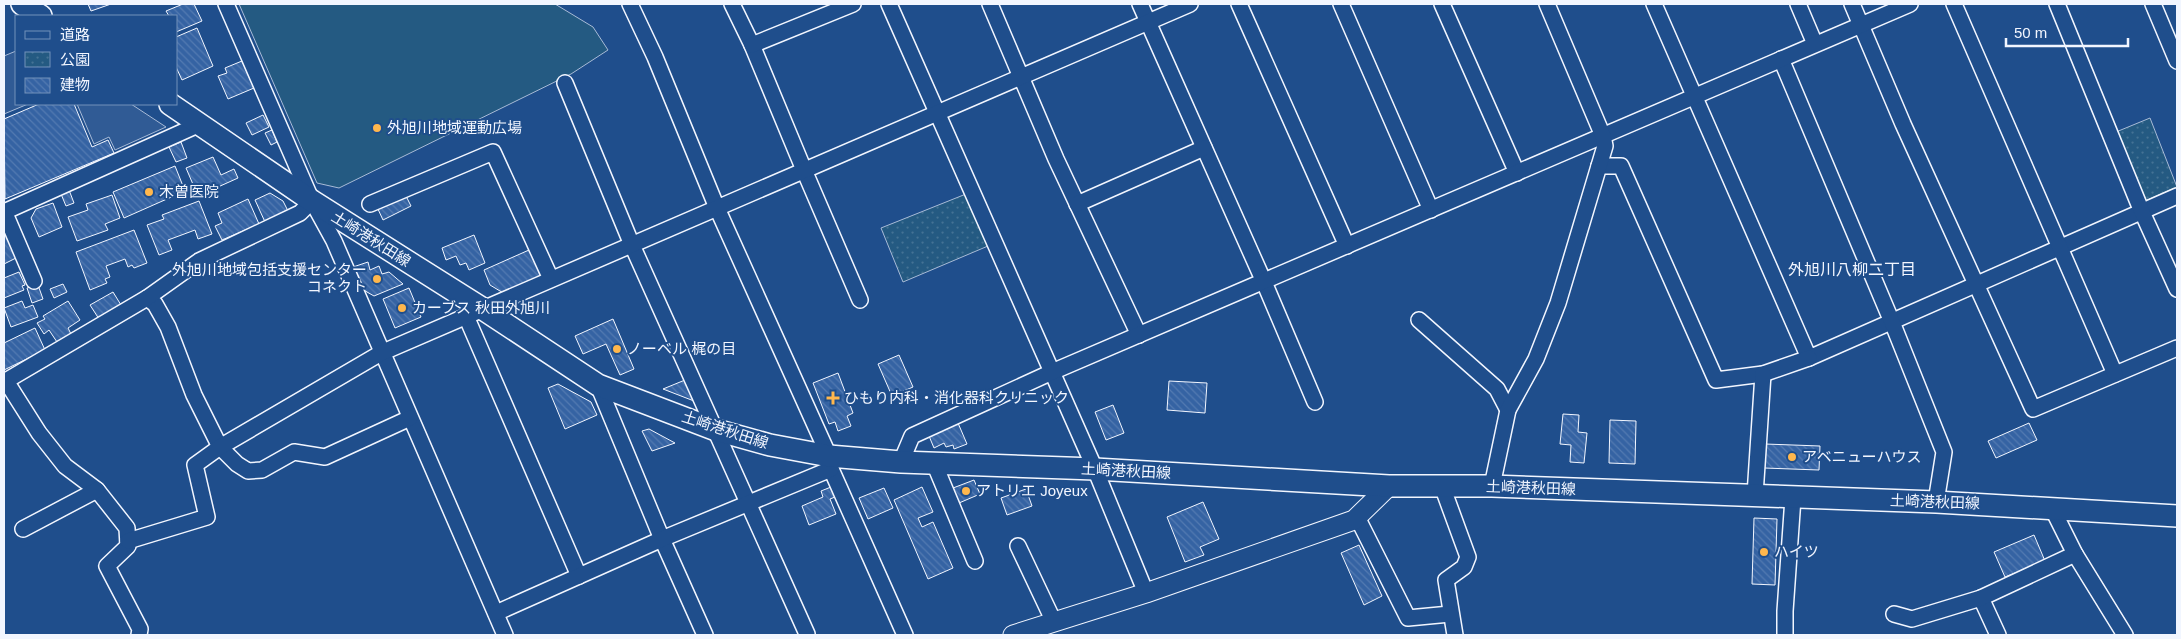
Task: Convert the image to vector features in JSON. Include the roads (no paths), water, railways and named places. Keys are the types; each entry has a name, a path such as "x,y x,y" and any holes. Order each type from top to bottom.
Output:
{"main road":[{"path":"22,4 38,15"},
{"name":"土崎港秋田線","path":"172,105 475,313 598,385 716,430 830,463 934,463 1095,469 1389,486 1492,486 1936,502 2177,516"}],"street":[{"path":"226,4 312,201 334,241 505,635"},
{"path":"630,4 655,57 717,208 904,635"},
{"path":"732,4 752,46 860,300"},
{"path":"752,46 853,4"},
{"path":"889,4 1095,469 1146,592"},
{"path":"990,4 1056,159 1139,335"},
{"path":"1140,4 1264,282 1315,402"},
{"path":"128,541 207,518 195,465 220,447 381,353 1190,4"},
{"path":"1239,4 1347,246"},
{"path":"1341,4 1431,210"},
{"path":"1442,4 1517,173"},
{"path":"1492,486 1508,410 1536,359 1558,304 1604,146 1603,136 1547,4"},
{"path":"1654,4 1809,358"},
{"path":"1798,4 1815,44"},
{"path":"1852,4 2033,409 2177,348"},
{"path":"901,462 912,436 1052,372 1910,4"},
{"path":"1954,4 2115,374"},
{"path":"2056,4 2142,212 2177,289"},
{"path":"2153,4 2177,61"},
{"path":"1781,59 1892,322 1944,452 1936,502"},
{"path":"565,83 632,245 807,634"},
{"path":"34,281 4,211 200,124"},
{"path":"1077,204 1204,148"},
{"path":"370,204 493,152 551,279"},
{"path":"1598,166 1621,166 1716,380 1763,374 1809,358 2177,196"},
{"path":"139,635 140,629 107,566 128,546 128,528 98,490 65,466 39,433 5,382 147,298 199,262 300,213 312,201"},
{"path":"147,298 155,304 168,328 194,395 220,447 237,464 248,471 262,470 294,452 325,457 410,418"},
{"path":"475,313 579,576"},
{"path":"1419,320 1497,389 1508,410"},
{"path":"1754,495 1763,374"},
{"path":"598,385 662,539 705,635"},
{"path":"496,613 662,539 749,503 830,463"},
{"path":"934,463 975,561"},
{"path":"1019,634 1354,520 1389,486"},
{"path":"1442,486 1468,557 1464,568 1446,580 1450,614 1455,635"},
{"path":"23,530 98,490"},
{"path":"1786,635 1785,611 1793,498"},
{"path":"2052,508 2075,554 2125,635"},
{"path":"1357,517 1408,618 1450,614"},
{"path":"1018,546 1054,622"},
{"path":"1894,614 1912,619 1981,598 2075,554"},
{"path":"1981,598 1998,635"}],"place":[{"name":"外旭川地域運動広場","path":"377,128"},
{"name":"木曽医院","path":"149,192"},
{"name":"外旭川地域包括支援センター コネクト","path":"377,279"},
{"name":"カーブス 秋田外旭川","path":"402,308"},
{"name":"ノーベル 梶の目","path":"617,349"},
{"name":"ひもり内科・消化器科クリニック","path":"833,398"},
{"name":"アベニューハウス","path":"1792,457"},
{"name":"アトリエ Joyeux","path":"966,491"},
{"name":"ハイツ","path":"1764,552"}],"district":[{"name":"外旭川八柳二丁目","path":"1852,269"}]}
